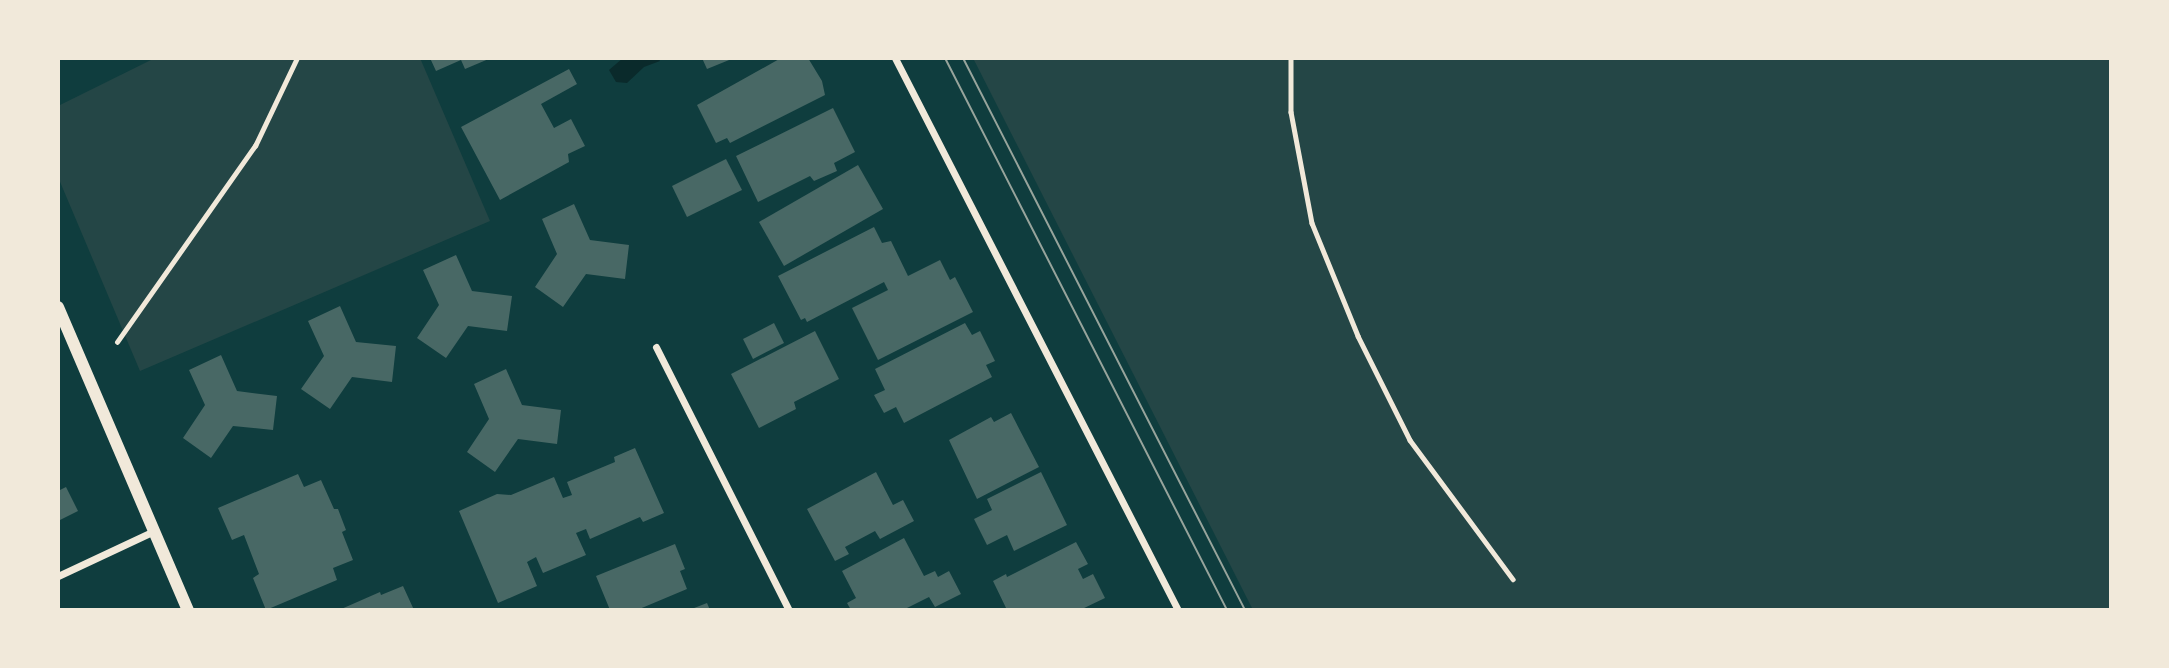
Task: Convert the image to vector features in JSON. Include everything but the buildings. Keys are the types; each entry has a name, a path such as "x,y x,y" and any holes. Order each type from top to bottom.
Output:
{"street":[{"path":"895,58 1178,610"},
{"path":"58,307 188,610"},
{"path":"656,347 789,610"},
{"path":"58,576 155,530"}],"path":[{"path":"117,342 255,146 297,58"},
{"path":"1291,58 1291,112 1312,223 1358,336 1410,440 1513,579"}],"shaded area":[{"path":"155,58 420,58 490,221 140,371 58,177 58,106"},
{"path":"623,58 658,58 660,61 644,67 627,83 616,82 609,70"},
{"path":"973,58 2111,58 2111,610 1253,610"}],"tram line":[{"path":"945,58 1227,610"},
{"path":"963,58 1245,610"}]}
